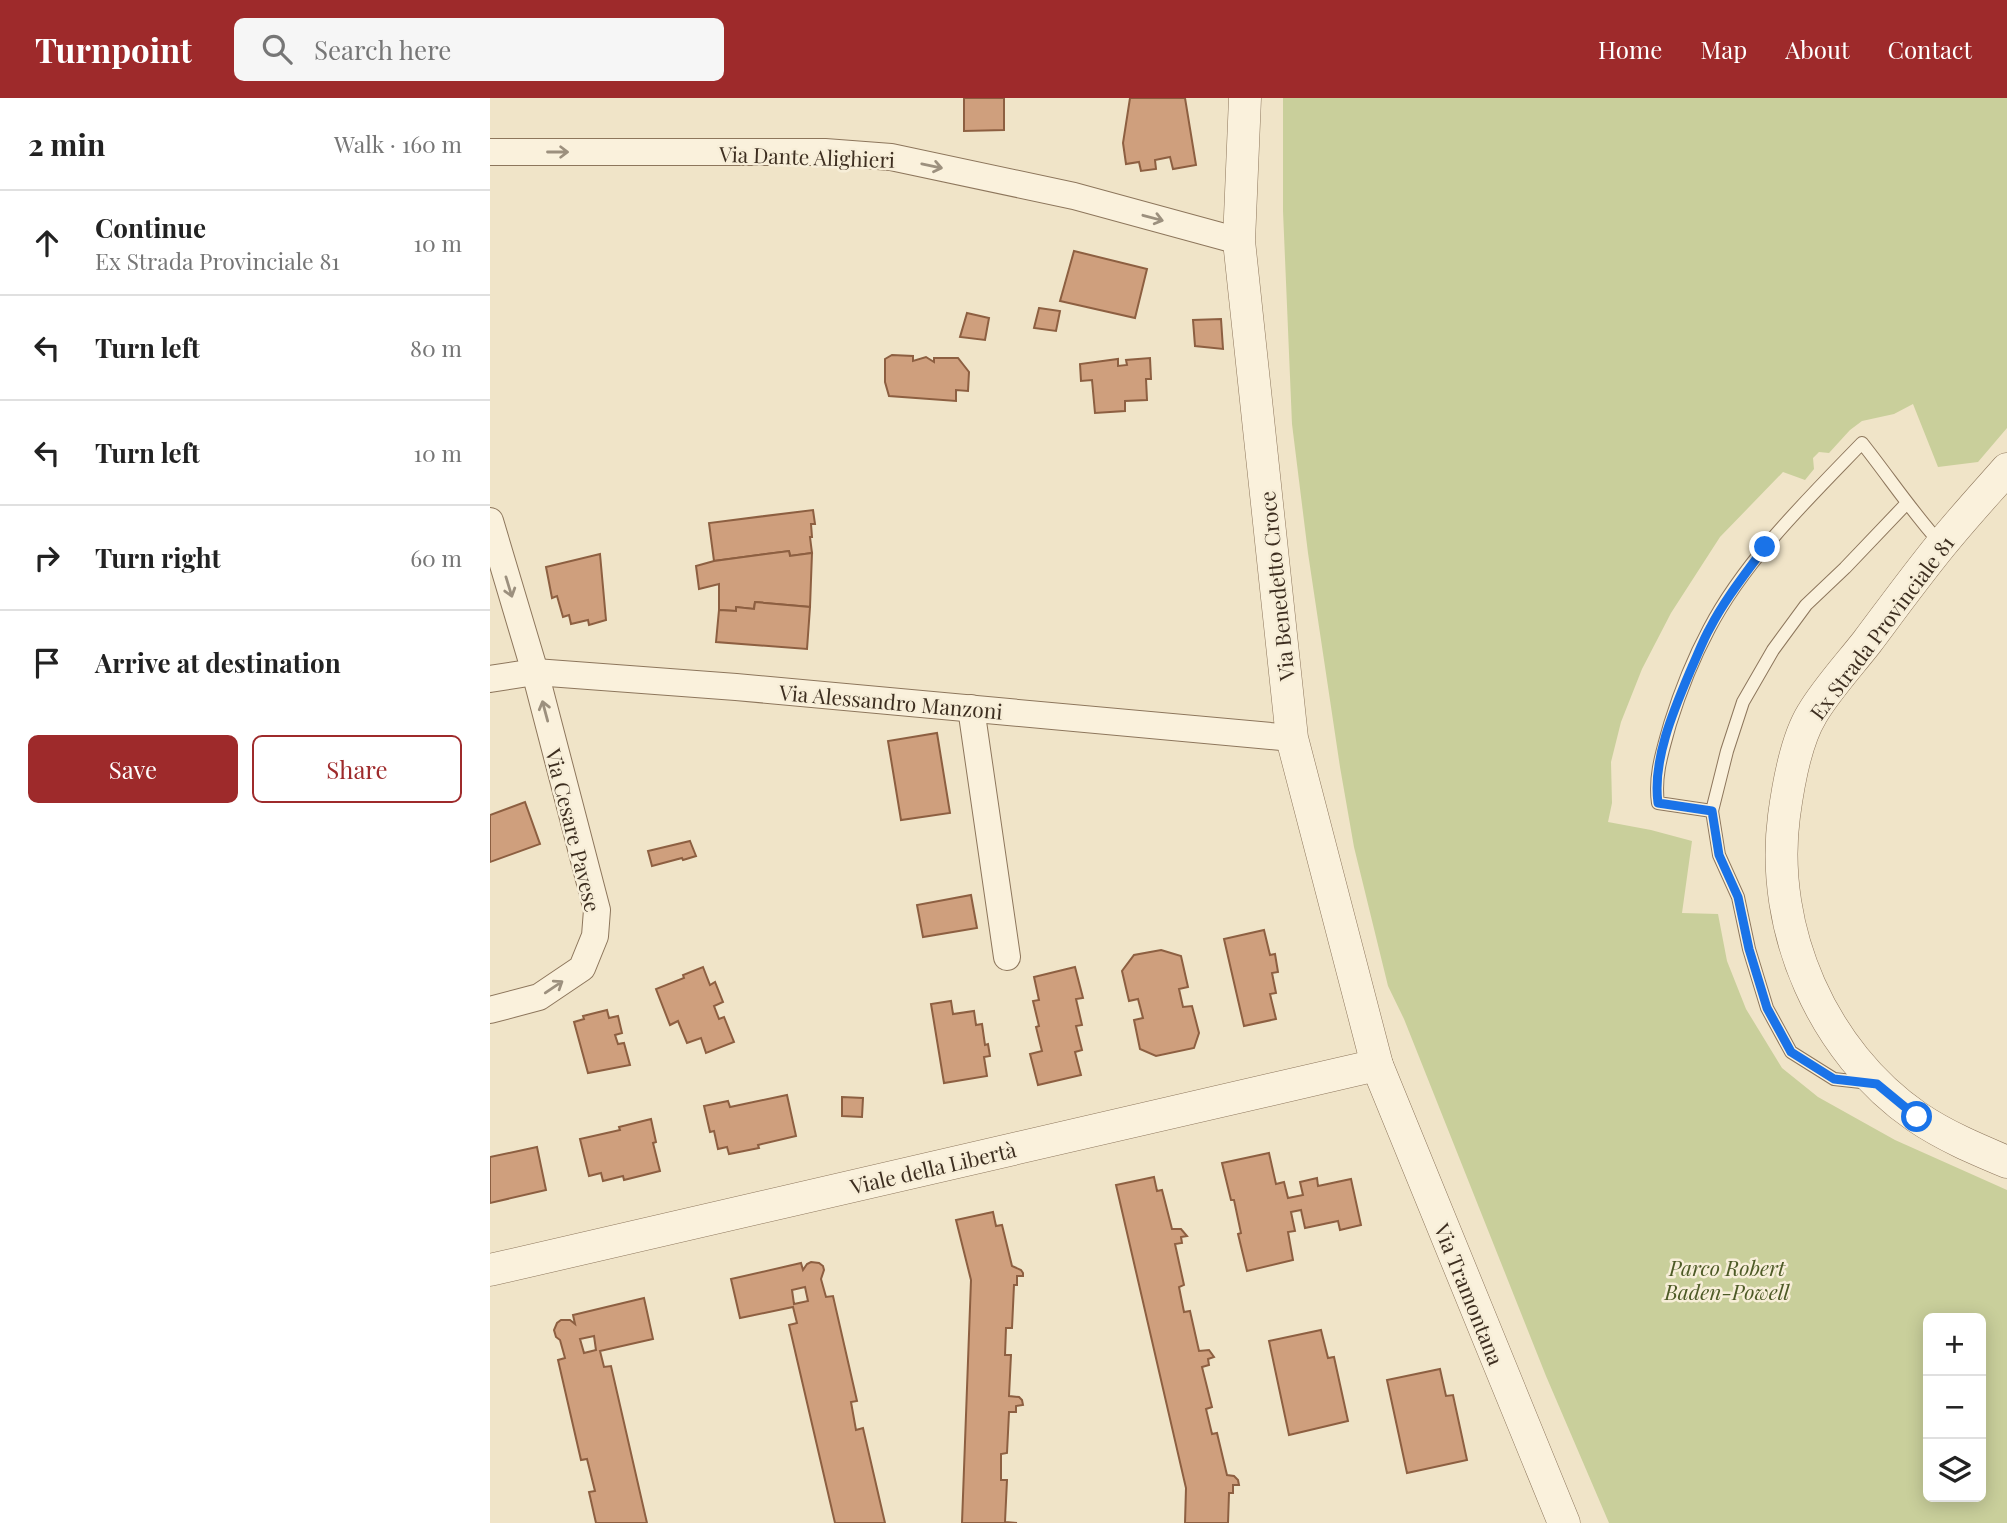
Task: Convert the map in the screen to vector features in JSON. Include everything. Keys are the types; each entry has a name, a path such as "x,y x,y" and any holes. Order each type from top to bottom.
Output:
{"street":[{"name":"Via Benedetto Croce","path":"1244,98 1239,241 1292,738 1377,1065"},
{"name":"Via Dante Alighieri","path":"490,152 825,152 891,157 1074,196 1239,241"},
{"name":"Ex Strada Provinciale 81","path":"2007,469 1941,545 1811,715 1797,751 1787,789 1782,828 1782,867 1793,939 1818,1002 1835,1031 1877,1084 1917,1117 1969,1147 2007,1162"},
{"name":"Via Cesare Pavese","path":"490,522 535,672 597,910 595,936 582,968 539,997 490,1010"},
{"name":"Via Alessandro Manzoni","path":"490,679 535,672 736,687 1292,738"},
{"path":"971,708 1007,957"},
{"name":"Viale della Libertà","path":"490,1270 1377,1065"},
{"name":"Via Tramontana","path":"1377,1065 1564,1523"}],"lane":[{"path":"1712,811 1658,803 1656,789 1660,757 1677,703 1709,629 1765,547 1862,443 1941,545"},
{"path":"1877,1084 1834,1079 1791,1052 1767,1008 1749,949 1738,897 1719,855 1712,811 1727,751 1744,702 1773,650 1806,605 1907,503"}],"green space":[{"name":"Parco Robert Baden-Powell","path":"1283,98 2007,98 2007,428 1978,462 1938,467 1913,404 1894,414 1862,421 1829,453 1819,452 1813,458 1814,469 1805,480 1783,472 1720,537 1671,613 1642,669 1621,722 1611,762 1612,803 1608,822 1692,841 1682,913 1718,914 1727,961 1746,1009 1782,1068 1818,1097 1895,1140 2007,1190 2007,1523 1609,1523 1546,1376 1404,1019 1388,986 1354,847 1340,767 1292,424 1283,211"}],"building":[{"path":"964,98 1004,98 1004,130 964,131"},
{"path":"1130,98 1185,98 1196,165 1173,169 1170,157 1155,160 1156,169 1141,171 1139,162 1126,164 1123,143"},
{"path":"1074,251 1147,269 1135,318 1060,301"},
{"path":"1039,308 1060,311 1056,331 1034,328"},
{"path":"967,313 989,318 985,340 960,337"},
{"path":"1221,319 1223,349 1195,346 1193,320"},
{"path":"892,355 913,356 913,361 926,357 934,362 934,358 958,358 969,372 968,391 956,390 956,401 889,396 885,382 885,359"},
{"path":"1150,358 1151,379 1146,379 1147,400 1125,401 1125,411 1095,413 1092,380 1081,381 1080,364 1118,359 1118,366 1127,365 1126,360"},
{"path":"813,510 815,524 811,524 810,537 812,553 790,556 789,551 714,561 709,523"},
{"path":"789,551 790,556 812,553 810,607 755,602 754,609 736,607 736,611 719,610 719,584 699,589 696,566"},
{"path":"600,554 606,620 589,625 588,620 571,624 569,615 563,617 557,596 552,598 546,567"},
{"path":"755,602 810,607 807,649 716,642 719,610 736,611 736,607 754,609"},
{"path":"937,733 950,813 901,820 888,741"},
{"path":"525,802 540,844 490,862 490,815"},
{"path":"690,841 696,856 652,866 648,851"},
{"path":"971,895 977,928 923,937 917,905"},
{"path":"1264,930 1270,955 1275,954 1278,972 1272,973 1276,993 1270,994 1276,1019 1244,1026 1224,939"},
{"path":"1161,950 1181,956 1188,987 1179,989 1183,1007 1192,1006 1199,1033 1194,1048 1156,1056 1140,1049 1134,1020 1143,1018 1138,999 1129,1001 1122,971 1134,955"},
{"path":"703,967 710,985 715,982 723,1002 714,1006 719,1019 724,1017 734,1042 706,1053 701,1038 687,1043 678,1021 670,1025 656,989"},
{"path":"1075,967 1083,998 1076,999 1082,1025 1076,1026 1082,1050 1075,1052 1081,1075 1038,1085 1030,1054 1042,1051 1033,1001 1039,1000 1034,977"},
{"path":"951,1001 953,1014 974,1011 976,1025 982,1024 985,1045 988,1044 990,1056 984,1057 987,1076 944,1083 931,1004"},
{"path":"607,1010 609,1018 618,1016 622,1033 615,1035 618,1044 624,1043 630,1065 588,1073 574,1022 584,1019 583,1016"},
{"path":"787,1095 796,1136 729,1154 727,1147 718,1149 714,1131 710,1132 704,1106 728,1101 730,1107"},
{"path":"842,1097 863,1098 862,1117 842,1116"},
{"path":"651,1119 656,1142 653,1143 660,1171 624,1180 623,1176 603,1181 601,1173 589,1176 580,1139 620,1130 619,1127"},
{"path":"537,1147 546,1190 490,1203 490,1157"},
{"path":"1269,1153 1276,1184 1284,1182 1288,1198 1303,1195 1300,1182 1317,1178 1318,1186 1351,1179 1361,1225 1340,1230 1338,1221 1305,1228 1301,1210 1291,1212 1295,1231 1288,1232 1293,1260 1247,1271 1238,1234 1241,1233 1234,1200 1231,1200 1222,1163"},
{"path":"1154,1177 1157,1191 1162,1190 1172,1229 1181,1229 1187,1236 1181,1237 1182,1243 1175,1244 1184,1285 1179,1287 1184,1312 1190,1311 1199,1351 1209,1350 1214,1357 1208,1359 1209,1365 1202,1367 1212,1407 1206,1409 1212,1434 1217,1433 1227,1475 1234,1476 1239,1485 1233,1485 1233,1493 1229,1493 1228,1523 1185,1523 1186,1488 1116,1185"},
{"path":"993,1212 996,1226 1002,1225 1012,1266 1023,1273 1023,1276 1017,1276 1017,1285 1014,1285 1012,1328 1006,1328 1005,1355 1011,1355 1009,1396 1019,1397 1023,1405 1016,1406 1016,1412 1009,1412 1007,1453 1001,1454 1001,1480 1007,1480 1005,1522 1017,1523 962,1523 971,1280 956,1220"},
{"path":"801,1263 803,1270 807,1264 819,1263 823,1266 821,1279 826,1297 833,1296 857,1401 851,1402 856,1430 863,1428 885,1523 835,1523 789,1325 797,1323 793,1307 740,1318 731,1279","holes":["805,1287 808,1301 794,1304 792,1290"]},
{"path":"644,1298 653,1339 600,1351 604,1367 611,1366 647,1523 596,1523 589,1492 595,1491 587,1459 581,1460 558,1360 565,1358 554,1330 561,1320 570,1320 575,1324 573,1315","holes":["594,1336 596,1350 584,1353 580,1339"]},
{"path":"1321,1330 1328,1358 1334,1357 1348,1421 1289,1435 1269,1341"},
{"path":"1440,1369 1446,1396 1453,1395 1467,1460 1407,1473 1387,1380"}],"route":[{"path":"1765,547 1709,629 1677,703 1660,757 1656,789 1658,803 1712,811 1719,855 1738,897 1749,949 1767,1008 1791,1052 1834,1079 1877,1084 1917,1117"}]}
